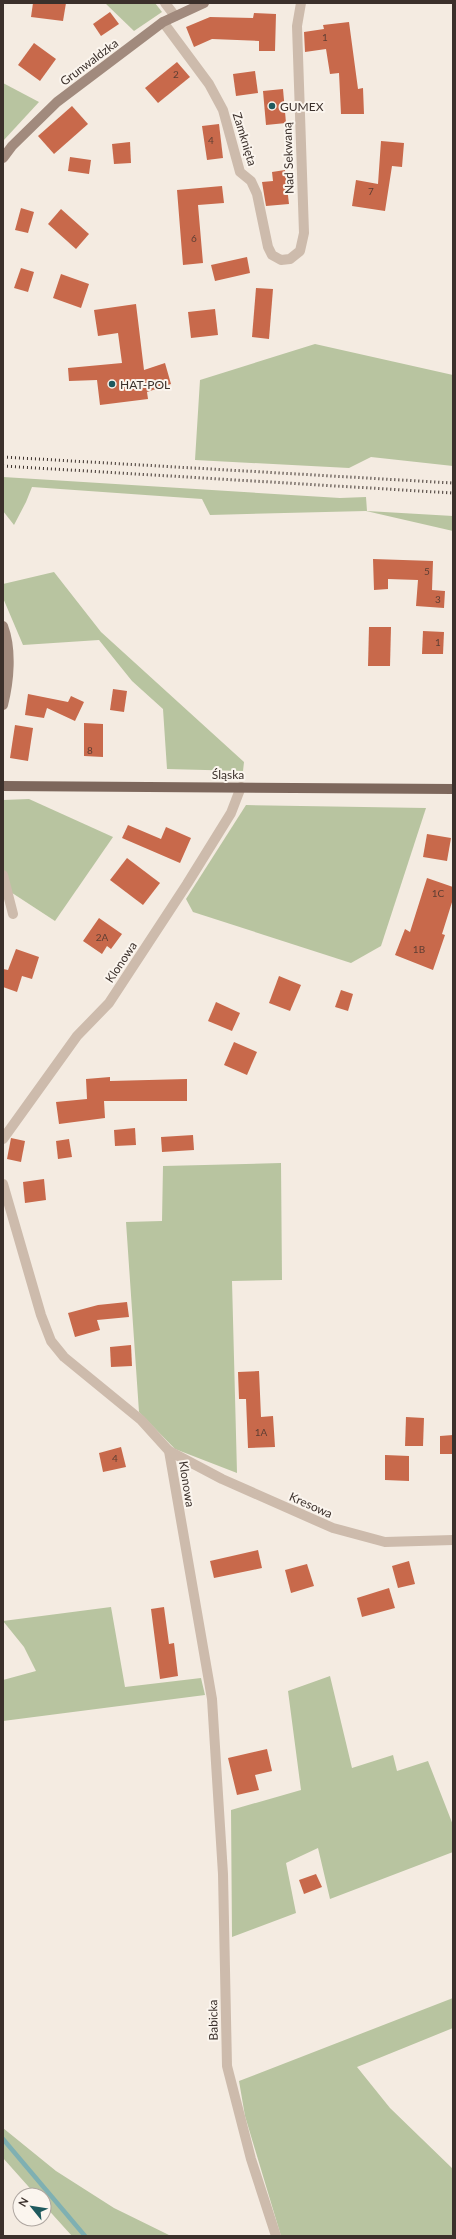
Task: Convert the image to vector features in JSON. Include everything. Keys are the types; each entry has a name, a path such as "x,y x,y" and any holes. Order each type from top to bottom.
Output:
{"main road":[{"name":"Śląska","path":"3,786 453,789"}],"street":[{"path":"165,3 175,16"},
{"name":"Grunwaldzka","path":"3,158 12,146 57,102 163,22 204,3"},
{"name":"Nad Sekwaną","path":"290,259 300,251 304,233 298,26 301,3"},
{"name":"Zamknięta","path":"163,22 209,84 223,110 240,172 251,181 257,194 268,247 272,255 281,260 290,259"},
{"path":"3,626 8,666 3,705"},
{"name":"Klonowa","path":"3,1139 77,1036 109,1003 231,813 241,787"},
{"path":"3,875 13,914"},
{"name":"Klonowa","path":"3,1184 41,1315 51,1341 64,1357 141,1420 169,1451 212,1699 218,1796"},
{"name":"Kresowa","path":"169,1451 222,1479 333,1528 384,1542 453,1540"},
{"name":"Babicka","path":"218,1796 223,1874 227,2066 251,2159 276,2236"}],"green space":[{"path":"105,3 155,3 162,12 134,31"},
{"path":"3,83 39,102 3,141"},
{"path":"315,344 453,375 453,466 371,457 349,468 195,460 200,380"},
{"path":"3,477 340,498 366,497 367,511 453,516 453,531 366,511 210,515 202,499 32,487 14,525 3,511"},
{"path":"54,572 101,632 244,762 243,771 167,769 163,709 132,681 99,640 23,645 3,598 3,584"},
{"path":"29,799 113,837 55,921 3,887 3,800"},
{"path":"246,805 426,808 381,946 351,963 193,912 186,899"},
{"path":"281,1163 282,1280 232,1281 237,1473 175,1449 139,1412 126,1222 162,1221 163,1166"},
{"path":"111,1607 125,1687 201,1678 205,1695 3,1721 3,1680 36,1671 24,1647 3,1621"},
{"path":"330,1676 352,1768 393,1755 397,1771 428,1761 453,1825 453,1852 330,1899 318,1848 286,1863 296,1913 232,1937 231,1810 301,1790 288,1691"},
{"path":"453,1998 453,2028 357,2067 390,2108 453,2169 453,2236 281,2236 245,2116 239,2081"},
{"path":"3,2128 56,2171 114,2208 171,2236 72,2236 52,2214 52,2187 29,2187 3,2158"}],"building":[{"path":"33,3 66,3 63,21 31,17"},
{"path":"110,12 119,24 101,36 93,24"},
{"path":"254,13 276,14 275,51 259,51 259,41 212,39 194,47 186,27 210,17 253,18"},
{"path":"349,22 358,89 363,88 364,114 341,114 339,73 330,74 326,49 305,52 304,32 324,29 323,25"},
{"path":"34,43 56,59 40,81 18,65"},
{"path":"177,62 190,77 158,103 145,88"},
{"path":"255,71 258,93 236,96 233,74"},
{"path":"283,89 286,123 266,125 263,91"},
{"path":"72,106 88,124 54,154 38,136"},
{"path":"219,124 223,158 207,160 202,126"},
{"path":"381,141 404,143 402,167 392,166 385,211 352,206 356,180 378,184"},
{"path":"130,142 131,163 114,164 112,144"},
{"path":"70,157 91,160 89,174 68,171"},
{"path":"285,170 289,204 266,206 262,182 273,181 272,172"},
{"path":"222,186 224,203 198,205 203,263 183,265 177,190"},
{"path":"21,208 34,212 28,233 15,230"},
{"path":"61,209 89,234 76,249 48,224"},
{"path":"247,257 250,273 215,281 211,265"},
{"path":"21,268 34,272 28,292 14,288"},
{"path":"61,274 89,284 81,308 53,298"},
{"path":"256,288 273,289 269,339 252,337"},
{"path":"136,304 144,370 165,363 171,384 147,392 148,399 100,405 97,380 69,381 68,368 122,363 118,333 98,336 94,310"},
{"path":"215,309 218,335 191,338 188,312"},
{"path":"373,559 433,561 432,590 445,591 444,608 416,606 418,580 388,579 388,589 374,590"},
{"path":"369,627 391,627 390,666 368,666"},
{"path":"423,631 444,632 443,654 422,654"},
{"path":"113,689 127,691 124,712 110,710"},
{"path":"28,694 68,702 71,696 84,702 75,721 47,708 44,718 25,715"},
{"path":"84,723 103,724 103,757 84,756"},
{"path":"15,725 33,728 28,761 10,758"},
{"path":"128,825 161,839 166,827 191,838 180,863 122,838"},
{"path":"427,834 451,838 447,861 423,857"},
{"path":"127,858 160,883 143,905 110,880"},
{"path":"427,878 453,887 453,899 442,934 445,935 433,970 395,955 405,929 410,932"},
{"path":"99,918 122,934 111,949 107,946 102,954 83,941"},
{"path":"16,949 39,957 32,979 22,976 17,992 3,987 3,969 8,970"},
{"path":"279,976 301,985 290,1011 269,1003"},
{"path":"341,990 353,994 348,1011 335,1007"},
{"path":"216,1002 240,1013 232,1031 208,1021"},
{"path":"234,1042 257,1052 247,1075 224,1065"},
{"path":"110,1077 110,1081 187,1079 187,1101 104,1101 105,1118 59,1124 56,1102 87,1099 86,1079"},
{"path":"135,1128 136,1145 115,1146 114,1130"},
{"path":"193,1135 194,1150 162,1152 161,1137"},
{"path":"11,1138 25,1141 21,1162 7,1159"},
{"path":"69,1139 72,1157 58,1159 56,1141"},
{"path":"44,1179 46,1200 25,1203 23,1182"},
{"path":"127,1302 129,1317 97,1320 100,1330 75,1337 68,1313 98,1305"},
{"path":"131,1345 132,1366 111,1367 110,1347"},
{"path":"259,1371 261,1417 273,1416 275,1447 248,1448 246,1399 239,1399 238,1372"},
{"path":"406,1417 424,1418 423,1446 405,1446"},
{"path":"453,1435 453,1454 440,1454 440,1436"},
{"path":"121,1447 126,1467 103,1472 99,1453"},
{"path":"385,1455 409,1456 409,1481 385,1480"},
{"path":"258,1550 262,1568 214,1578 210,1561"},
{"path":"409,1561 415,1584 398,1588 392,1566"},
{"path":"307,1564 314,1586 291,1593 285,1570"},
{"path":"389,1588 395,1608 362,1617 357,1598"},
{"path":"164,1607 169,1644 174,1643 178,1676 160,1679 151,1609"},
{"path":"267,1749 272,1771 255,1775 259,1790 237,1795 228,1758"},
{"path":"316,1874 322,1887 304,1894 299,1880"}],"waterway":[{"path":"3,2139 85,2236"}],"railway":[{"path":"3,457 453,483"},
{"path":"3,466 453,493"}],"place":[{"name":"GUMEX","path":"272,106"},
{"name":"HAT-POL","path":"112,384"}]}
